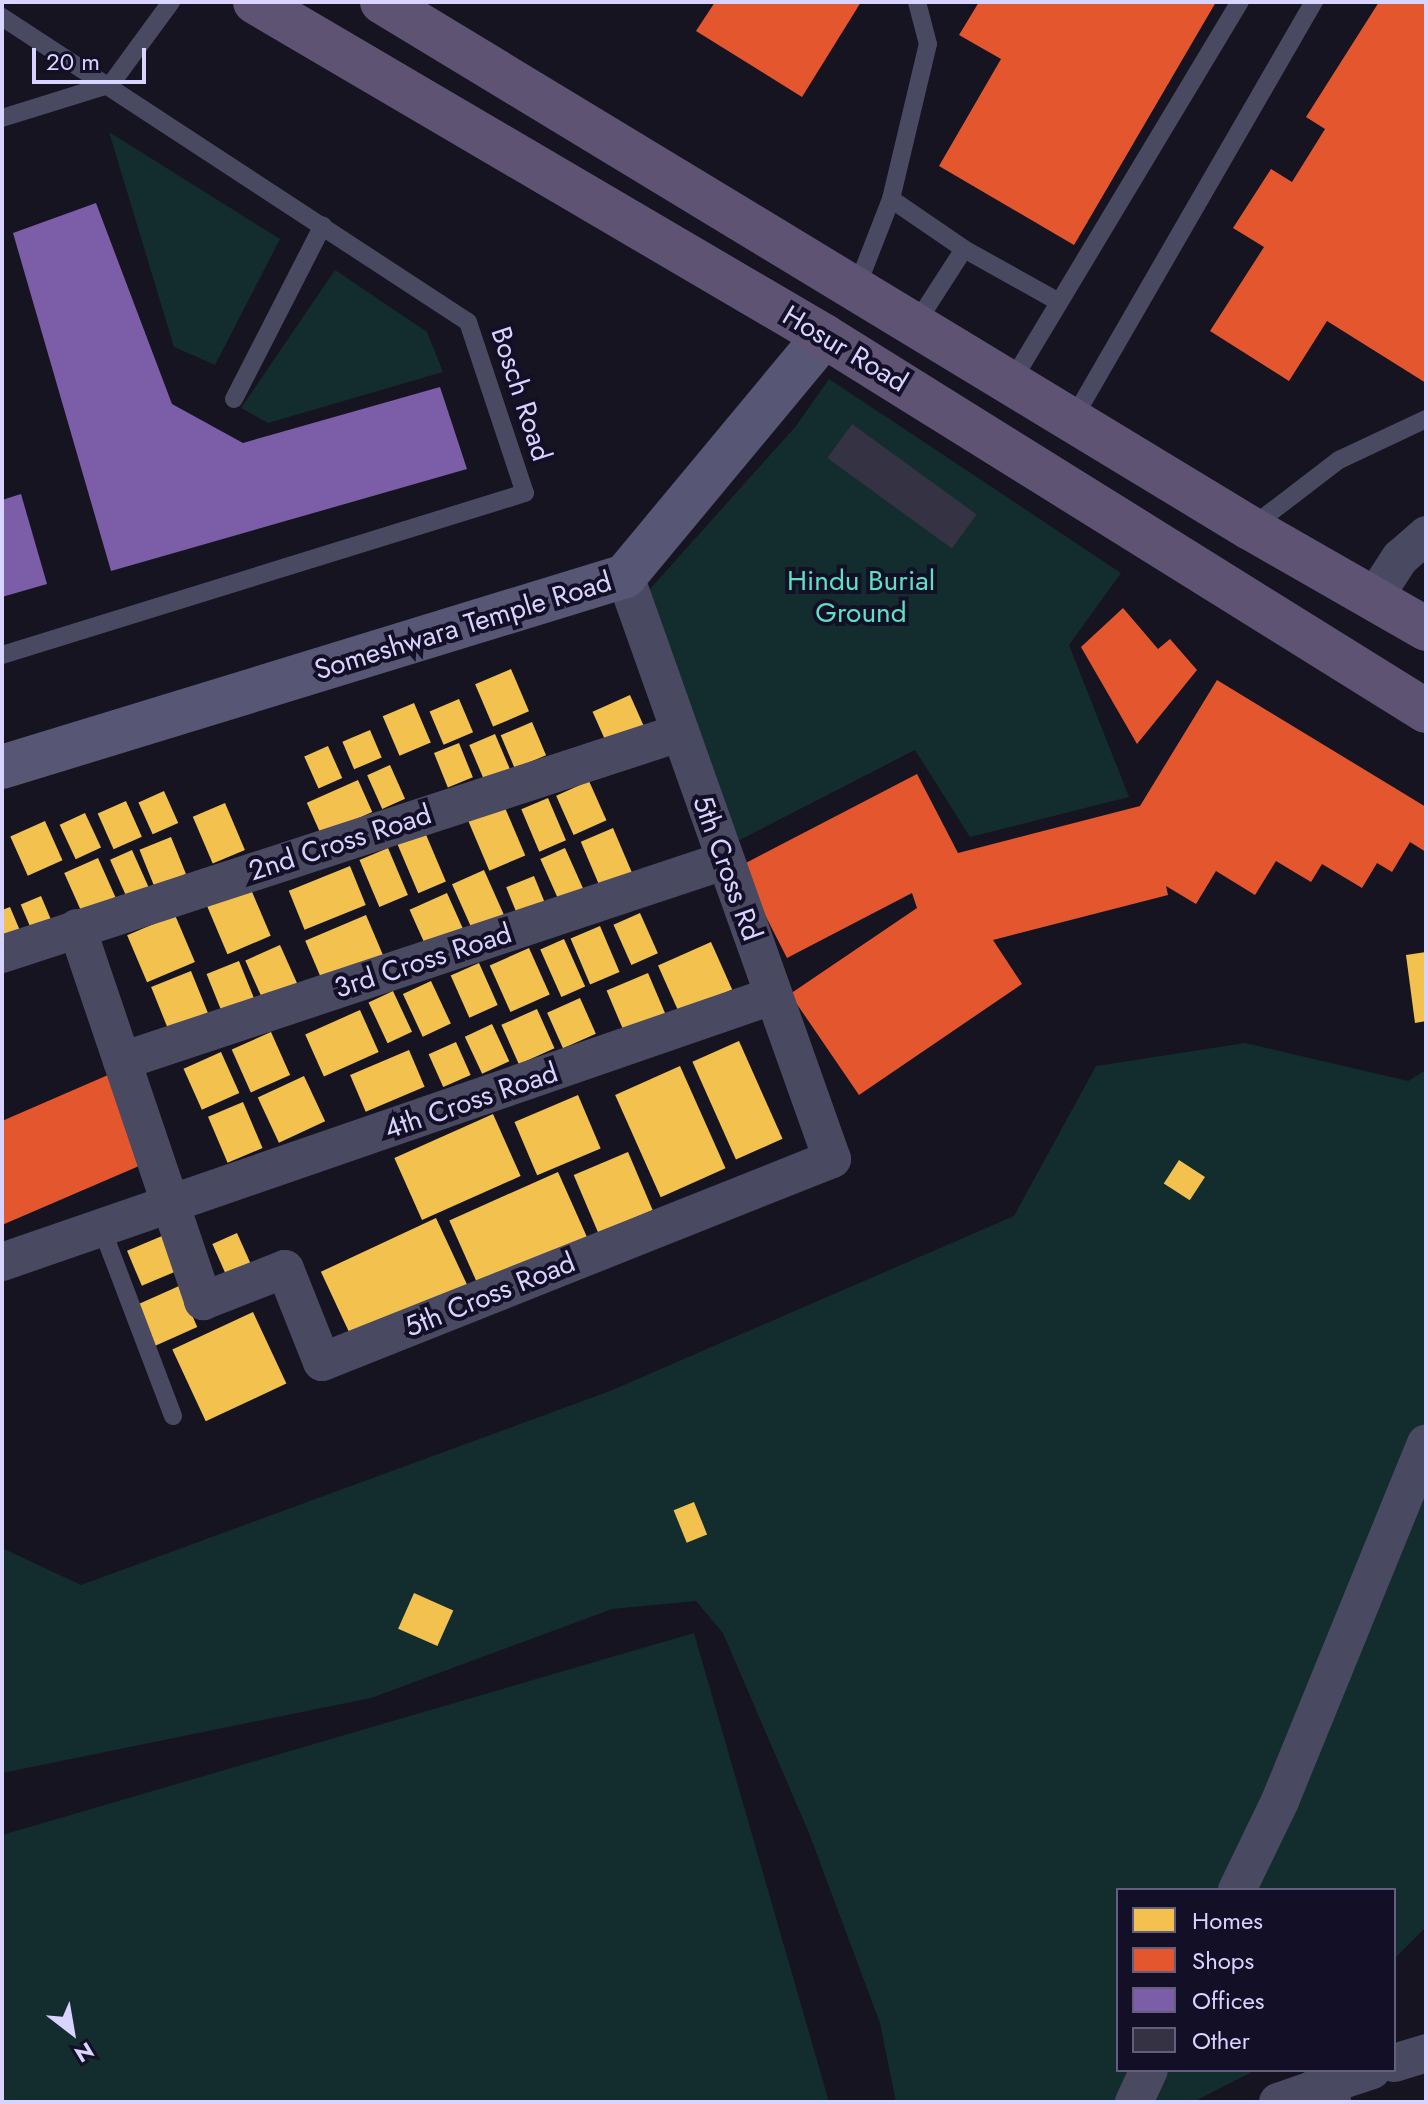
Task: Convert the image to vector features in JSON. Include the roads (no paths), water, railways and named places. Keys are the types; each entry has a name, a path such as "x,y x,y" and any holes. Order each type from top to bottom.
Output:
{"main road":[{"name":"Hosur Road","path":"255,2 824,336 1426,711"},
{"name":"Hosur Road","path":"382,2 1250,528 1426,629"}],"street":[{"name":"Someshwara Temple Road","path":"2,767 625,576 824,336"},
{"path":"1374,598 1400,558 1426,535"},
{"name":"5th Cross Rd","path":"625,576 832,1159"},
{"name":"2nd Cross Road","path":"2,954 679,733"},
{"name":"3rd Cross Road","path":"122,1061 724,861"},
{"path":"77,928 171,1207"},
{"name":"4th Cross Road","path":"2,1262 171,1207 772,996"},
{"name":"5th Cross Road","path":"171,1207 203,1301 285,1269 322,1362 832,1159"},
{"path":"1238,1888 1280,1801 1426,1444"},
{"path":"1396,2062 1426,2053"},
{"path":"1134,2102 1148,2072"},
{"path":"1308,2098 1367,2072"}],"lane":[{"path":"2,14 9,2"},
{"path":"2,118 111,84 171,2"},
{"path":"855,290 891,199 928,44 917,2"},
{"path":"1012,381 1240,2"},
{"path":"1073,419 1314,2"},
{"name":"Bosch Road","path":"2,14 468,322 525,493 2,655"},
{"path":"891,199 964,249 1059,302"},
{"path":"234,399 323,225"},
{"path":"915,325 964,249"},
{"path":"1250,528 1339,460 1426,419"},
{"path":"102,1229 173,1416"}],"park label":[{"name":"Hindu Burial Ground","path":"861,597"}]}
